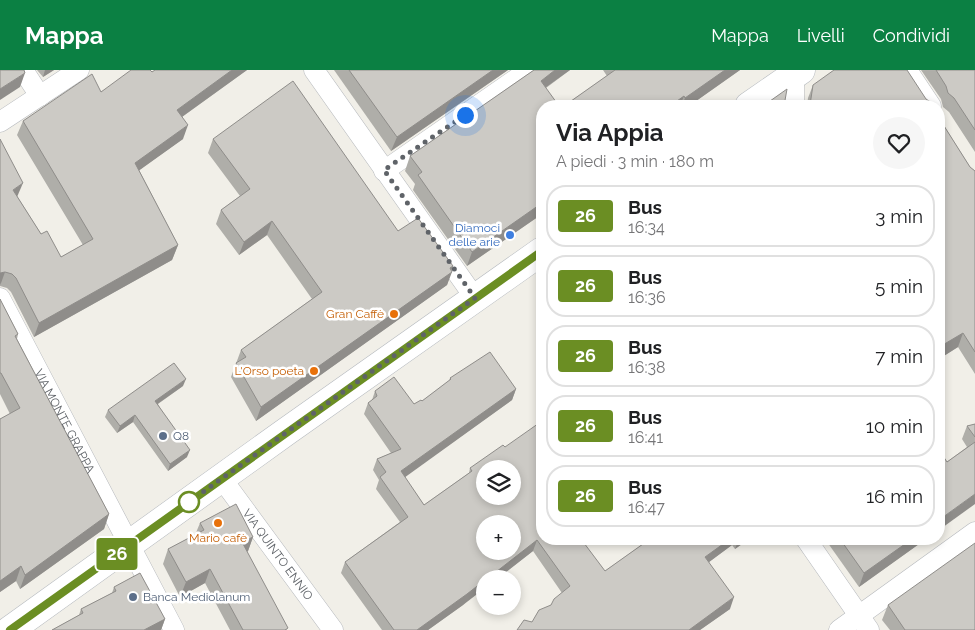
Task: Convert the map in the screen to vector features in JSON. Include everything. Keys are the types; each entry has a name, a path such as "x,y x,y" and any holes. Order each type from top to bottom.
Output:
{"street":[{"path":"23,70 40,96"},
{"path":"0,122 79,70"},
{"path":"314,70 475,298"},
{"path":"384,170 529,70"},
{"path":"907,70 927,100"},
{"path":"757,100 796,72"},
{"path":"794,100 796,72"},
{"path":"10,630 536,255"},
{"name":"VIA MONTE GRAPPA","path":"0,298 174,630"},
{"name":"VIA QUINTO ENNIO","path":"222,479 333,630"},
{"path":"839,630 864,622 975,532"},
{"path":"810,545 864,622"}],"building":[{"path":"0,70 24,70 25,73 0,89"},
{"path":"131,70 150,70 152,72 155,70 232,70 177,110 188,125 135,163 178,245 39,323 16,278 12,274 0,273 0,139 23,183 13,190 41,234 47,231 61,257 93,239 23,121 92,74 101,92"},
{"path":"349,70 493,70 397,137"},
{"path":"534,70 555,70 541,81 555,100 536,100 536,207 472,252 418,175 422,172 410,156"},
{"path":"615,70 725,70 685,98 684,96 678,100 572,100"},
{"path":"834,70 907,70 928,100 811,100 813,85"},
{"path":"936,70 975,70 975,130 954,98 948,93"},
{"path":"293,81 398,231 418,218 453,266 450,268 452,272 261,407 236,363 246,357 241,350 322,292 272,221 244,242 221,210 250,189 213,139"},
{"path":"787,89 785,100 771,100"},
{"path":"945,127 970,167 975,171 975,352 963,333 945,344"},
{"path":"0,299 18,334 15,336 109,514 25,575 21,566 0,581 0,419 20,408 0,373"},
{"path":"490,352 516,389 401,471 424,505 472,471 470,468 476,464 476,505 521,505 521,460 481,460 503,445 505,447 536,425 536,541 521,552 521,515 476,515 476,560 511,560 499,570 476,570 476,587 417,630 394,630 345,562 408,517 380,477 386,472 377,459 401,449 368,403 377,396 375,391 394,377 414,404 422,401 450,378"},
{"path":"174,363 186,379 155,401 190,450 170,464 135,415 120,426 108,410"},
{"path":"975,424 975,437 967,426"},
{"path":"975,442 975,494 945,516 945,459 947,462"},
{"path":"236,504 253,537 242,542 288,628 285,630 243,630 210,569 186,582 168,549 204,530 200,523"},
{"path":"975,543 975,630 905,630 888,605"},
{"path":"541,545 586,545 605,571 642,545 722,545 705,557 734,597 689,630 517,630 524,620 532,622 539,610 551,605 554,599 570,586"},
{"path":"844,545 904,545 864,573"},
{"path":"140,573 165,619 144,630 52,630 83,613 81,609 116,591 114,587"}],"bus line":[{"name":"26","path":"10,630 536,255"}],"place":[{"name":"Diamoci delle arie","path":"510,235"},
{"name":"Gran Caffè","path":"394,314"},
{"name":"L'Orso poeta","path":"314,371"},
{"name":"Q8","path":"163,436"},
{"name":"Mario cafè","path":"218,523"},
{"name":"Banca Mediolanum","path":"133,597"}],"route":[{"path":"189,502 475,298 384,170 465,115"}]}
